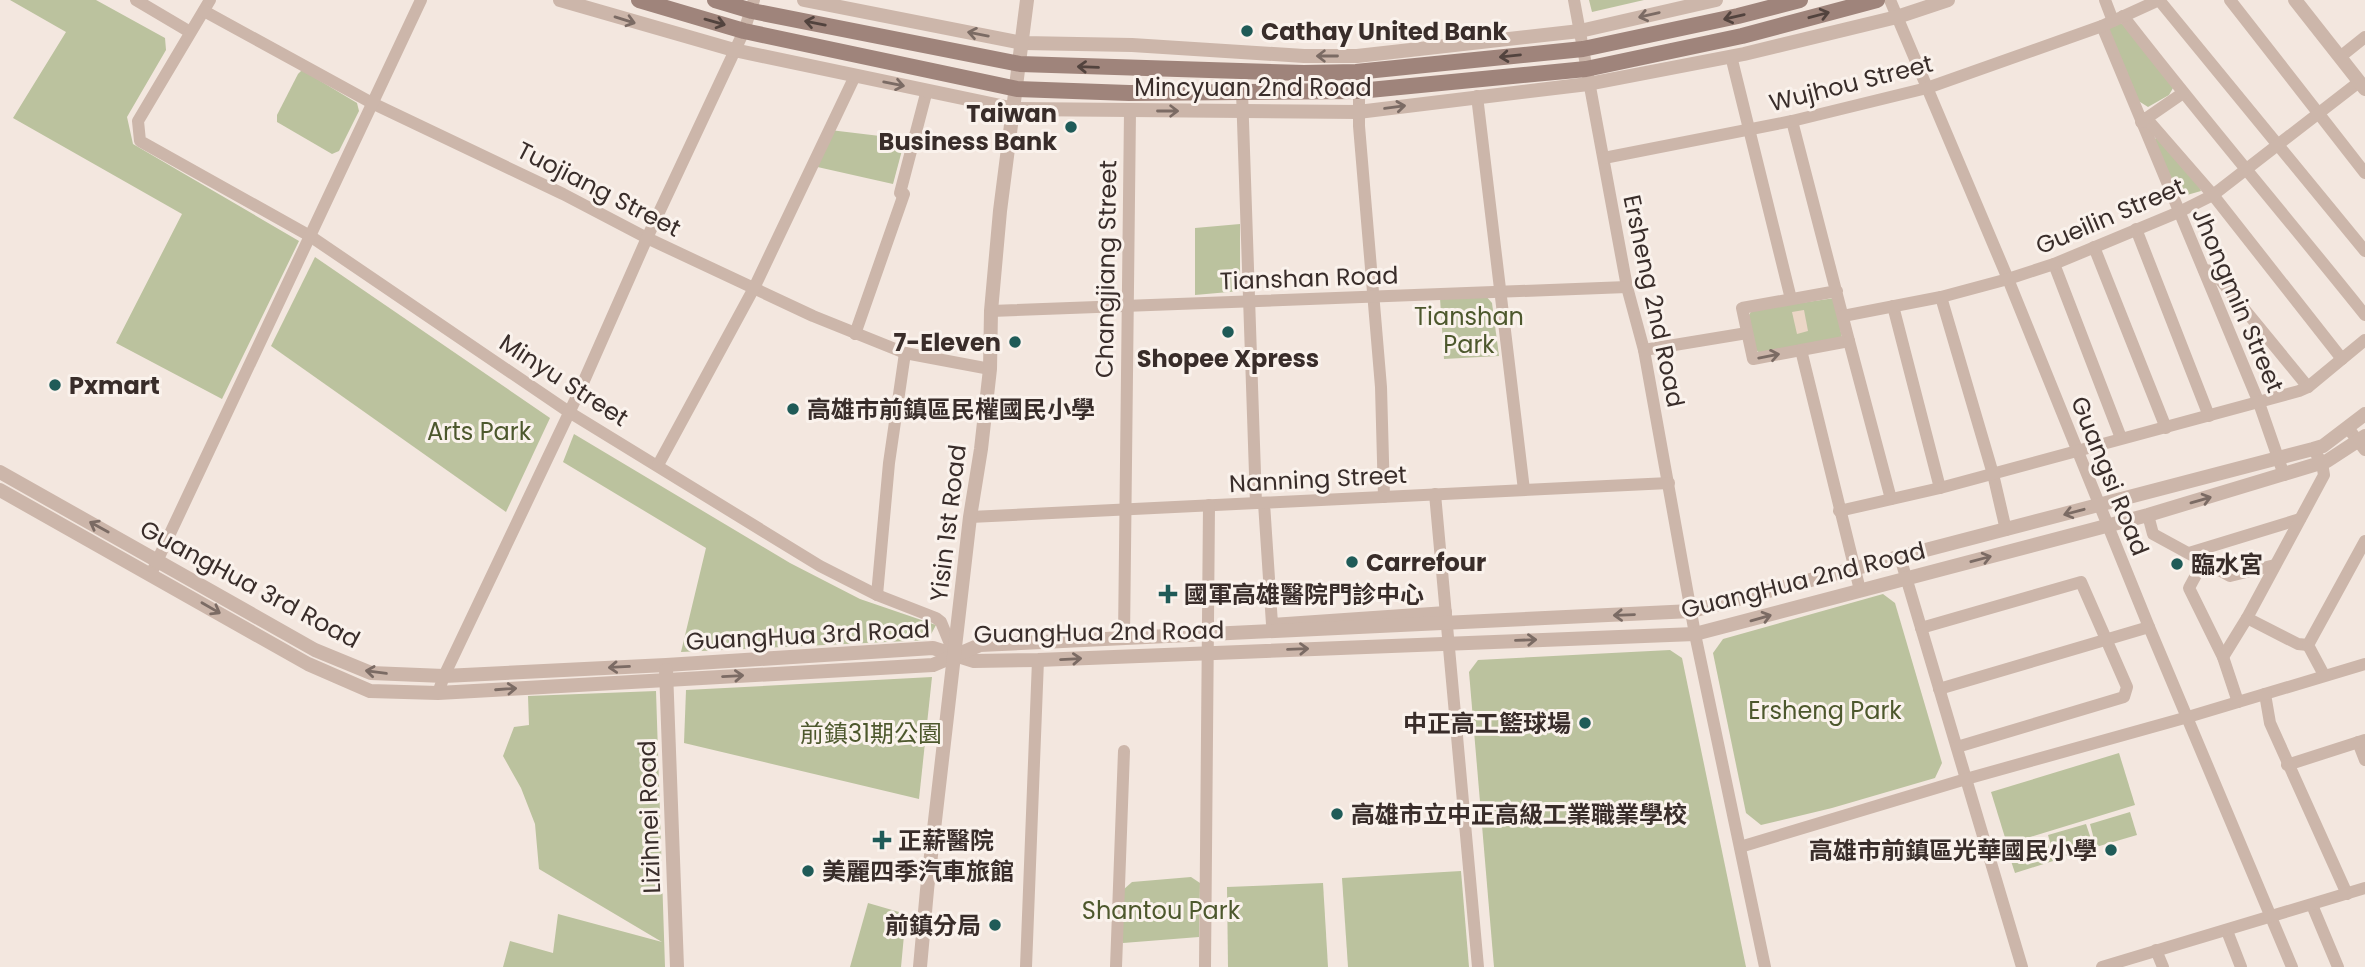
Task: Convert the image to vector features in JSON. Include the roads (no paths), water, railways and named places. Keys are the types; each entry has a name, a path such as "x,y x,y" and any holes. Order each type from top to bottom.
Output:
{"main road":[{"name":"Mincyuan 2nd Road","path":"639,0 744,31 1017,89 1129,93 1359,91 1587,76 1877,0"},
{"name":"Mincyuan 2nd Road","path":"715,0 753,5 1020,64 1343,72 1583,49 1800,0"}],"street":[{"path":"136,0 190,32 207,5"},
{"path":"152,574 421,0"},
{"name":"Mincyuan 2nd Road","path":"560,0 734,50 1015,108 1358,112 1477,96 1587,76 1731,57 1897,17 1948,0"},
{"name":"Mincyuan 2nd Road","path":"804,0 1023,43 1304,56 1357,56 1580,31 1716,0"},
{"name":"Yisin 1st Road","path":"920,967 970,517 981,449 1000,211 1027,0"},
{"name":"Ersheng 2nd Road","path":"1574,0 1627,287 1644,350 1695,634 1765,967"},
{"name":"Guangsi Road","path":"1890,0 2292,967"},
{"name":"Jhongmin Street","path":"2105,0 2144,120 2179,212 2259,403 2284,475"},
{"path":"2159,0 2365,251"},
{"name":"Wujhou Street","path":"1604,158 1792,121 1927,88 2113,21 2159,0"},
{"path":"2230,0 2365,173"},
{"path":"2295,0 2362,85"},
{"name":"Tuojiang Street","path":"207,5 372,103 754,288 855,334 905,353 989,369"},
{"path":"438,693 579,392 647,238 744,31 753,5"},
{"path":"2113,21 2183,93 2365,315"},
{"name":"Minyu Street","path":"190,32 138,121 140,141 310,236 569,412 820,566 877,595 941,622 955,656"},
{"path":"2340,57 2365,37"},
{"path":"1731,57 1791,299"},
{"path":"658,465 754,288 855,76"},
{"name":"Gueilin Street","path":"1843,317 1941,297 2008,279 2054,264 2179,212 2213,195 2319,114 2362,85"},
{"path":"855,334 902,193 926,90"},
{"path":"1359,91 1358,112 1381,387 1384,497"},
{"path":"1242,92 1248,301 1260,503 1272,624"},
{"path":"2183,93 2144,120 2213,195 2342,359"},
{"path":"1477,96 1524,490"},
{"name":"Changjiang Street","path":"1124,638 1129,111"},
{"path":"1792,121 1891,499"},
{"path":"2136,229 2209,416"},
{"path":"2094,247 2166,428"},
{"path":"2054,264 2121,438"},
{"path":"2204,270 2213,271 2308,387"},
{"name":"Tianshan Road","path":"991,311 1627,287"},
{"path":"1838,291 1742,308 1747,333 1753,359 1849,341"},
{"path":"1941,297 1993,474 2006,530"},
{"path":"1893,306 1940,488"},
{"path":"1644,350 1747,333"},
{"path":"1839,510 1940,488 2259,403 2308,387 2365,340"},
{"path":"1801,350 1860,590"},
{"path":"877,595 889,463 905,353"},
{"name":"GuangHua 2nd Road","path":"955,656 980,645 1208,631 1336,628 1447,617 1692,611 2279,459 2323,446 2365,414"},
{"path":"2348,428 2363,442"},
{"name":"GuangHua 2nd Road","path":"955,656 974,661 1038,660 1695,634 2148,515 2333,460 2363,442"},
{"path":"2223,657 2324,475 2322,463 2313,449"},
{"name":"GuangHua 3rd Road","path":"0,472 315,650 371,673 444,676 933,665 955,656"},
{"name":"Nanning Street","path":"970,517 1669,483"},
{"name":"GuangHua 3rd Road","path":"0,490 308,664 370,691 438,693 666,672"},
{"path":"1436,494 1478,967"},
{"path":"1205,967 1209,505"},
{"path":"2148,515 2153,534 2230,576 2275,565"},
{"path":"2189,553 2300,519"},
{"path":"2308,645 2365,541"},
{"path":"1900,557 2022,967"},
{"path":"2203,562 2189,588 2223,657 2238,702"},
{"path":"1921,628 2081,582 2127,687 2124,697 1957,747"},
{"path":"1208,631 1272,624 1447,617"},
{"path":"2247,618 2298,644 2308,645"},
{"path":"1940,689 2107,641 2149,626"},
{"path":"1336,628 1337,647"},
{"path":"2308,645 2324,675"},
{"path":"1026,967 1038,660"},
{"path":"1740,847 2365,664"},
{"name":"Lizihnei Road","path":"666,672 677,967"},
{"path":"2265,694 2270,723 2287,765 2347,894"},
{"path":"2287,765 2361,741 2365,761"},
{"path":"1116,967 1124,751"},
{"path":"2102,967 2365,888"},
{"path":"2312,905 2338,967"},
{"path":"2227,931 2241,967"},
{"path":"2157,950 2163,967"}],"place":[{"name":"Cathay United Bank","path":"1247,31"},
{"name":"Taiwan Business Bank","path":"1071,127"},
{"name":"Shopee Xpress","path":"1228,332"},
{"name":"7-Eleven","path":"1015,342"},
{"name":"Pxmart","path":"55,385"},
{"name":"高雄市前鎮區民權國民小學","path":"793,409"},
{"name":"Carrefour","path":"1352,562"},
{"name":"臨水宮","path":"2177,564"},
{"name":"國軍高雄醫院門診中心","path":"1168,594"},
{"name":"中正高工籃球場","path":"1585,723"},
{"name":"高雄市立中正高級工業職業學校","path":"1337,814"},
{"name":"正薪醫院","path":"882,840"},
{"name":"高雄市前鎮區光華國民小學","path":"2111,850"},
{"name":"美麗四季汽車旅館","path":"808,871"},
{"name":"前鎮分局","path":"995,925"}],"park label":[{"name":"Tianshan Park","path":"1469,330"},
{"name":"Arts Park","path":"479,431"},
{"name":"Ersheng Park","path":"1825,710"},
{"name":"前鎮31期公園","path":"871,733"},
{"name":"Shantou Park","path":"1161,910"}]}
